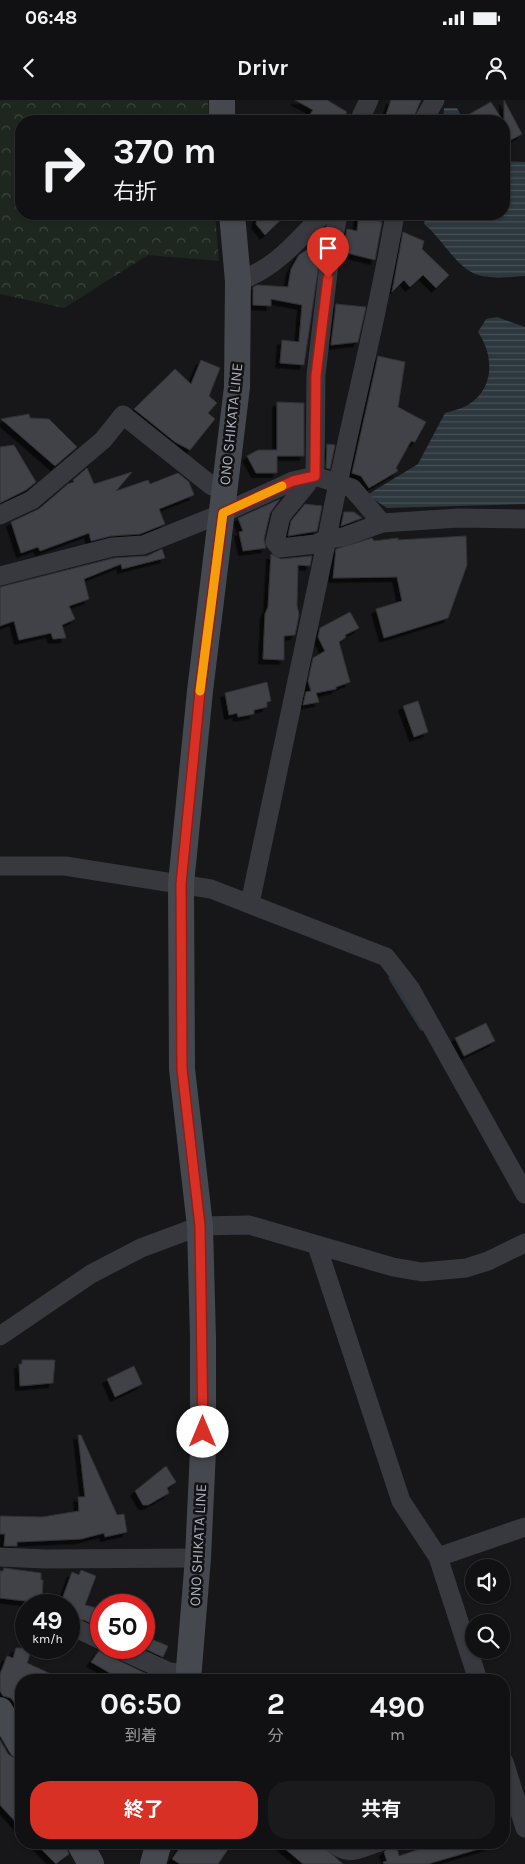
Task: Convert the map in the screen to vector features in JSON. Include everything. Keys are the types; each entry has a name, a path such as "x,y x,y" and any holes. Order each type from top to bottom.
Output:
{"main road":[{"path":"222,100 222,115"},
{"name":"ONO SHIKATA LINE","path":"188,1674 198,1558 203,1422 200,1226 182,1069 181,884 200,691 237,387 238,281 233,220"},
{"path":"82,1849 91,1864"}],"street":[{"path":"361,115 369,100"},
{"path":"426,115 435,100"},
{"path":"268,267 272,257 300,228 303,220"},
{"path":"238,281 252,277 268,267 317,220"},
{"path":"337,220 329,264 317,366 312,476 281,516 274,542 280,548 316,544 327,539 343,537 382,523 459,518 525,519"},
{"path":"250,903 338,482 383,288 394,220"},
{"path":"0,515 32,500 103,440 123,415 212,486 224,484"},
{"path":"0,576 112,546 143,545 223,513 293,481 312,476 338,482 352,488 382,523"},
{"path":"0,866 65,866 211,889 386,957 410,988 525,1194"},
{"path":"0,1336 91,1274 141,1248 200,1226 249,1226 393,1267 422,1272 466,1268 488,1261 525,1243"},
{"path":"317,1246 401,1501 438,1557 476,1674"},
{"path":"438,1557 525,1527"},
{"path":"0,1557 46,1559 198,1558"},
{"path":"80,1630 90,1635"},
{"path":"141,1659 177,1674"},
{"path":"510,1781 525,1828"},
{"path":"339,1849 348,1852 358,1849"}],"green space":[{"path":"0,100 208,100 209,115 15,115 15,220 216,220 219,261 148,255 64,308 0,294"}],"shaded area":[{"path":"444,108 457,108 461,115 443,115"},
{"path":"510,161 525,162 525,276 489,277 470,271 462,266 424,224 425,220 510,220"},
{"path":"497,317 525,327 525,504 387,508 367,495 418,464 445,413 468,405 483,390 487,381 489,361 487,351 478,332 486,319"}],"building":[{"path":"295,100 327,100 347,112 345,115 310,115 313,110"},
{"path":"391,100 421,100 415,115 386,115"},
{"path":"504,100 522,134 510,140 510,115 504,115"},
{"path":"491,102 499,115 468,115"},
{"path":"257,220 281,220 265,235 256,224"},
{"path":"358,220 376,220 382,222 375,260 343,252 347,229 357,231"},
{"path":"324,230 304,365 280,363 282,340 299,342 302,305 271,299 271,306 253,305 253,287 257,285 288,287 291,269 299,255 308,249"},
{"path":"403,232 424,241 422,249 449,275 436,288 423,275 410,287 404,280 392,292"},
{"path":"336,304 366,307 358,342 331,345"},
{"path":"378,356 405,362 398,407 426,422 415,442 411,441 396,468 398,471 369,488 361,476 352,473"},
{"path":"201,360 220,368 209,396 217,403 208,413 215,419 190,450 175,442 134,409 175,369 191,384"},
{"path":"277,402 304,403 304,456 277,456 277,473 256,473 247,456 258,450 277,450"},
{"path":"29,414 30,418 49,419 77,447 55,466 1,419"},
{"path":"327,444 335,445 330,469 326,468"},
{"path":"14,445 36,482 26,490 0,503 0,447"},
{"path":"87,468 94,484 132,472 116,491 148,480 150,484 178,473 189,482 194,495 159,509 165,524 140,534 111,536 91,541 89,533 40,551 38,547 21,553 11,522 39,509 68,484 74,482 73,480"},
{"path":"280,499 270,513 264,539 266,548 243,551 239,532 243,531 238,518"},
{"path":"305,504 322,506 317,531 288,536 291,521"},
{"path":"344,512 354,512 362,518 341,526"},
{"path":"466,536 467,565 448,618 384,638 376,609 402,601 397,577 333,578 336,549 372,538 374,541 398,538 398,540"},
{"path":"162,549 165,558 122,569 121,564 84,579 89,599 69,606 75,619 62,625 66,638 53,639 51,633 19,640 14,621 0,626 0,587 114,558 147,556"},
{"path":"271,554 281,559 312,556 310,566 298,565 297,605 299,615 295,635 284,636 284,660 263,659"},
{"path":"350,612 359,628 345,635 346,637 339,642 350,682 336,687 336,689 316,693 319,702 303,705 306,692 311,691 308,681 313,658 325,651 318,637 320,628"},
{"path":"267,682 271,701 267,702 267,707 254,710 254,714 238,717 237,713 229,715 225,693"},
{"path":"418,701 428,732 414,737 403,706"},
{"path":"486,1023 495,1041 464,1056 455,1038"},
{"path":"22,1360 55,1360 53,1383 20,1386 19,1364 22,1364"},
{"path":"134,1366 142,1384 115,1397 107,1379"},
{"path":"78,1435 81,1435 117,1515 124,1514 127,1532 105,1537 104,1533 81,1539 17,1542 17,1546 4,1546 5,1534 0,1534 0,1516 42,1517 79,1511 78,1497 85,1497"},
{"path":"166,1466 176,1482 167,1488 169,1493 148,1505 143,1505 135,1491"},
{"path":"4,1568 41,1573 41,1580 43,1580 42,1594 15,1594 15,1600 0,1598 0,1571 3,1571"},
{"path":"81,1570 96,1576 85,1605 90,1606 90,1623 80,1620 80,1594 64,1594 72,1572 79,1575"},
{"path":"155,1641 168,1646 163,1657 155,1653"},
{"path":"15,1651 15,1659 28,1659 27,1663 51,1674 15,1674 15,1704 11,1698 3,1696 0,1691 0,1674 7,1656 13,1658"},
{"path":"93,1659 116,1659 147,1674 112,1674 91,1662"},
{"path":"0,1740 8,1754 15,1758 15,1821 0,1805"},
{"path":"41,1849 67,1849 69,1854 56,1864"},
{"path":"179,1849 228,1849 218,1864 180,1864 172,1859"},
{"path":"285,1849 326,1849 343,1864 303,1864"},
{"path":"387,1849 397,1849 399,1856 420,1849 479,1849 428,1864 384,1864 383,1862 387,1861 384,1852"}],"waterway":[{"path":"391,978 422,1028"}],"slow traffic":[{"path":"200,691 223,513 282,486"}],"route":[{"path":"203,1432 200,1226 182,1069 181,884 200,691 223,513 293,481 315,476 314,411 316,375 328,278"}]}
